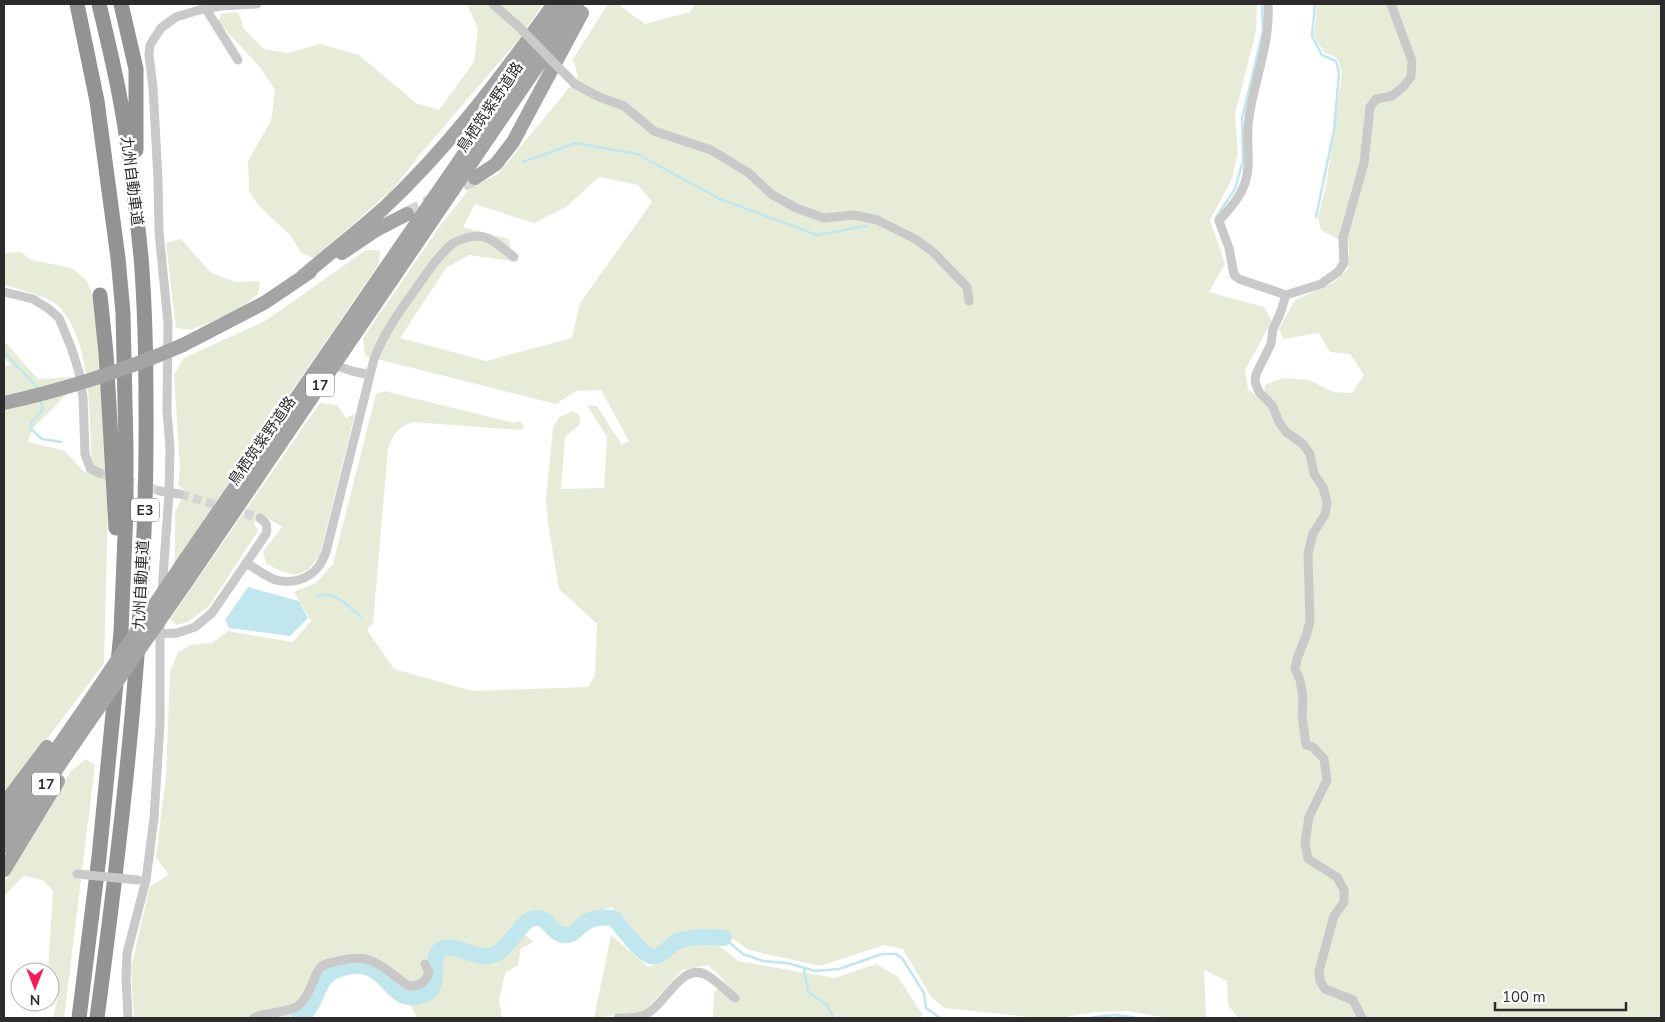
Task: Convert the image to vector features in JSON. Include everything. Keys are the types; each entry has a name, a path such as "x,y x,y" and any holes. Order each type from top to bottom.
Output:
{"highway":[{"name":"九州自動車道","path":"77,4 97,101 112,211 123,314 126,511 121,632 99,857 79,1018"},
{"name":"九州自動車道","path":"97,1018 117,860 141,607 147,446 145,314 135,204 121,103 100,4"},
{"path":"121,4 136,70 135,204"},
{"path":"100,295 106,352 121,632"}],"main road":[{"path":"302,277 384,208 458,129 508,68 553,4"},
{"name":"鳥栖筑紫野道路","path":"4,825 506,93 563,4"},
{"name":"鳥栖筑紫野道路","path":"4,846 185,584 555,40 577,4"},
{"path":"475,178 496,164 513,142 586,4"},
{"path":"4,403 94,380 140,364 183,345 264,302 376,230 407,214"},
{"path":"4,804 58,731 73,725"},
{"path":"4,870 59,780 72,746"}],"street":[{"path":"128,1018 127,953 154,818 160,724 160,634 164,492 170,448 167,411 168,323 159,232 153,87 148,56 150,45 161,28 176,18 206,9 256,4"},
{"path":"493,4 518,26 575,84 599,97 624,106 654,131 711,150 749,173 771,194 796,208 824,218 854,215 877,220 917,240 934,252 966,287 969,301"},
{"path":"1268,4 1264,47 1248,120 1249,162 1246,180 1241,194 1219,222 1229,248 1234,275 1239,279 1286,295 1320,284 1338,272 1344,263 1343,238 1364,163 1370,108 1376,100 1392,96 1403,88 1411,77 1412,61 1391,4"},
{"path":"206,9 238,60"},
{"path":"246,563 274,579 286,582 306,578 320,566 330,539 370,375 379,346 397,314 440,255 454,243 478,236 491,240 514,257"},
{"path":"4,292 32,299 49,309 58,318 72,347 79,372 85,454 90,468 99,473"},
{"path":"1286,295 1273,329 1271,344 1256,374 1255,382 1259,392 1272,405 1286,432 1303,444 1310,454 1314,474 1323,487 1327,503 1325,515 1313,533 1308,554 1310,621 1295,669 1300,680 1303,698 1302,715 1306,745 1313,748 1324,758 1327,780 1309,817 1305,843 1308,859 1337,877 1344,890 1344,902 1334,916 1319,971 1320,981 1325,989 1353,1000 1362,1018"},
{"path":"334,365 370,375"},
{"path":"164,492 180,494"},
{"path":"160,634 177,633 195,627 212,613 266,534 268,527 266,522 260,518"},
{"path":"77,874 142,880"},
{"path":"254,1018 295,1007 308,994 319,969 324,964 351,957 361,957 373,960 407,985 412,986 421,985 426,980 429,973 425,964"},
{"path":"618,1018 642,1016 656,1008 677,981 686,975 697,973 707,974 735,998"}],"green space":[{"path":"467,4 543,4 519,39 422,152 392,190 314,258 301,253 291,236 258,205 249,191 248,161 271,121 275,90 260,67 218,22 221,14 237,12 242,20 243,28 264,49 288,53 320,44 359,55 416,103 439,110 474,62 478,29"},
{"path":"608,4 618,4 645,24 690,12 695,4 1257,4 1256,31 1235,114 1238,152 1232,179 1210,220 1225,264 1209,292 1264,307 1272,321 1245,370 1248,389 1264,403 1265,385 1283,378 1309,380 1333,392 1352,393 1364,375 1350,354 1330,352 1319,333 1283,339 1279,329 1295,300 1333,283 1348,269 1349,245 1321,230 1318,217 1326,187 1342,72 1337,58 1325,53 1314,36 1317,4 1661,4 1661,1018 1238,1018 1228,1005 1227,981 1204,970 1206,1018 1168,1018 1128,1011 1095,1012 1060,1018 1039,1018 944,1008 931,997 903,949 884,945 820,966 749,950 721,931 672,936 660,949 646,949 612,907 589,914 573,929 559,928 543,911 526,916 504,942 484,954 451,943 439,946 435,952 427,987 420,992 409,993 401,991 378,969 361,963 334,968 323,975 303,1009 285,1018 134,1018 131,968 150,886 169,875 156,857 166,775 170,671 178,653 190,645 212,643 228,631 293,642 311,621 294,592 316,583 333,564 376,394 384,391 514,423 517,421 522,423 524,427 521,430 413,422 403,426 392,439 388,449 373,623 367,630 394,669 472,691 588,687 595,675 597,624 559,589 546,499 553,428 559,417 573,411 580,416 580,424 565,437 561,489 604,488 607,437 587,405 597,406 622,445 629,441 601,390 576,391 556,404 365,356 363,338 440,226 470,188 498,174 578,77 573,59","holes":["599,177 638,185 652,202 580,303 572,338 486,361 400,338 446,268 469,255 512,261 509,239 463,227 475,204 534,223 566,207"]},
{"path":"181,239 211,273 236,282 260,281 258,294 239,310 191,330 176,328 166,243"},
{"path":"366,250 380,250 379,264 237,470 175,566 175,512 186,491 178,485 180,468 174,375 184,358 265,321"},
{"path":"21,252 31,260 72,268 87,281 94,299 102,360 108,503 104,663 4,794 4,411 8,409 4,394 4,366 11,365 4,358 4,341 38,379 72,377 74,387 33,428 28,442 65,451 85,473 92,465 87,380 77,338 69,320 53,302 32,293 4,285 4,253"},
{"path":"320,403 337,405 346,418 355,413 320,555 308,570 295,575 278,570 266,563 263,552 282,527 263,515 254,522 258,531 209,606 188,622 176,625 170,619"},
{"path":"86,759 95,765 64,1018 53,1018 54,1012 60,1012 60,962 49,962 53,891 43,880 23,876 4,896 4,883 71,771"},
{"path":"523,933 534,942 521,948 518,965 505,973 499,1001 502,1017 504,1018 417,1018 410,1005 434,998 442,977 442,959 451,952 486,961 503,953"},
{"path":"611,935 648,967 662,963 679,948 716,943 738,961 835,978 876,964 898,977 922,1014 921,1018 713,1018 714,992 725,981 708,965 682,970 645,1011 594,1018"}],"water":[{"path":"248,587 299,601 308,618 290,636 229,628 225,620"}],"waterway":[{"path":"1215,219 1235,189 1243,161 1242,119 1263,31 1262,4"},
{"path":"1315,4 1312,36 1322,55 1336,61 1339,73 1334,130 1316,217"},
{"path":"523,162 576,143 637,154 720,199 817,235 866,226"},
{"path":"4,352 37,389"},
{"path":"40,399 43,409 31,423 31,429 42,439 61,442"},
{"path":"318,596 330,595 336,597 361,617"},
{"path":"299,1018 310,1008 328,974 334,971 351,966 365,966 375,971 398,992 406,996 416,997 426,994 432,989 435,960 437,954 442,949 447,947 483,956 496,954 531,919 541,918 555,931 560,934 569,935 591,920 614,918 637,946 651,956 660,955 681,940 702,937 724,938"},
{"path":"724,938 743,954 763,961 787,963 815,971 839,969 882,954 896,954 902,958 924,993 926,1008 940,1018"},
{"path":"804,968 808,992 827,1005 834,1018"},
{"path":"1090,1018 1113,1015 1136,1018"}],"tunnel":[{"path":"407,214 475,178"},
{"path":"99,473 160,491"},
{"path":"180,494 260,518"}]}
